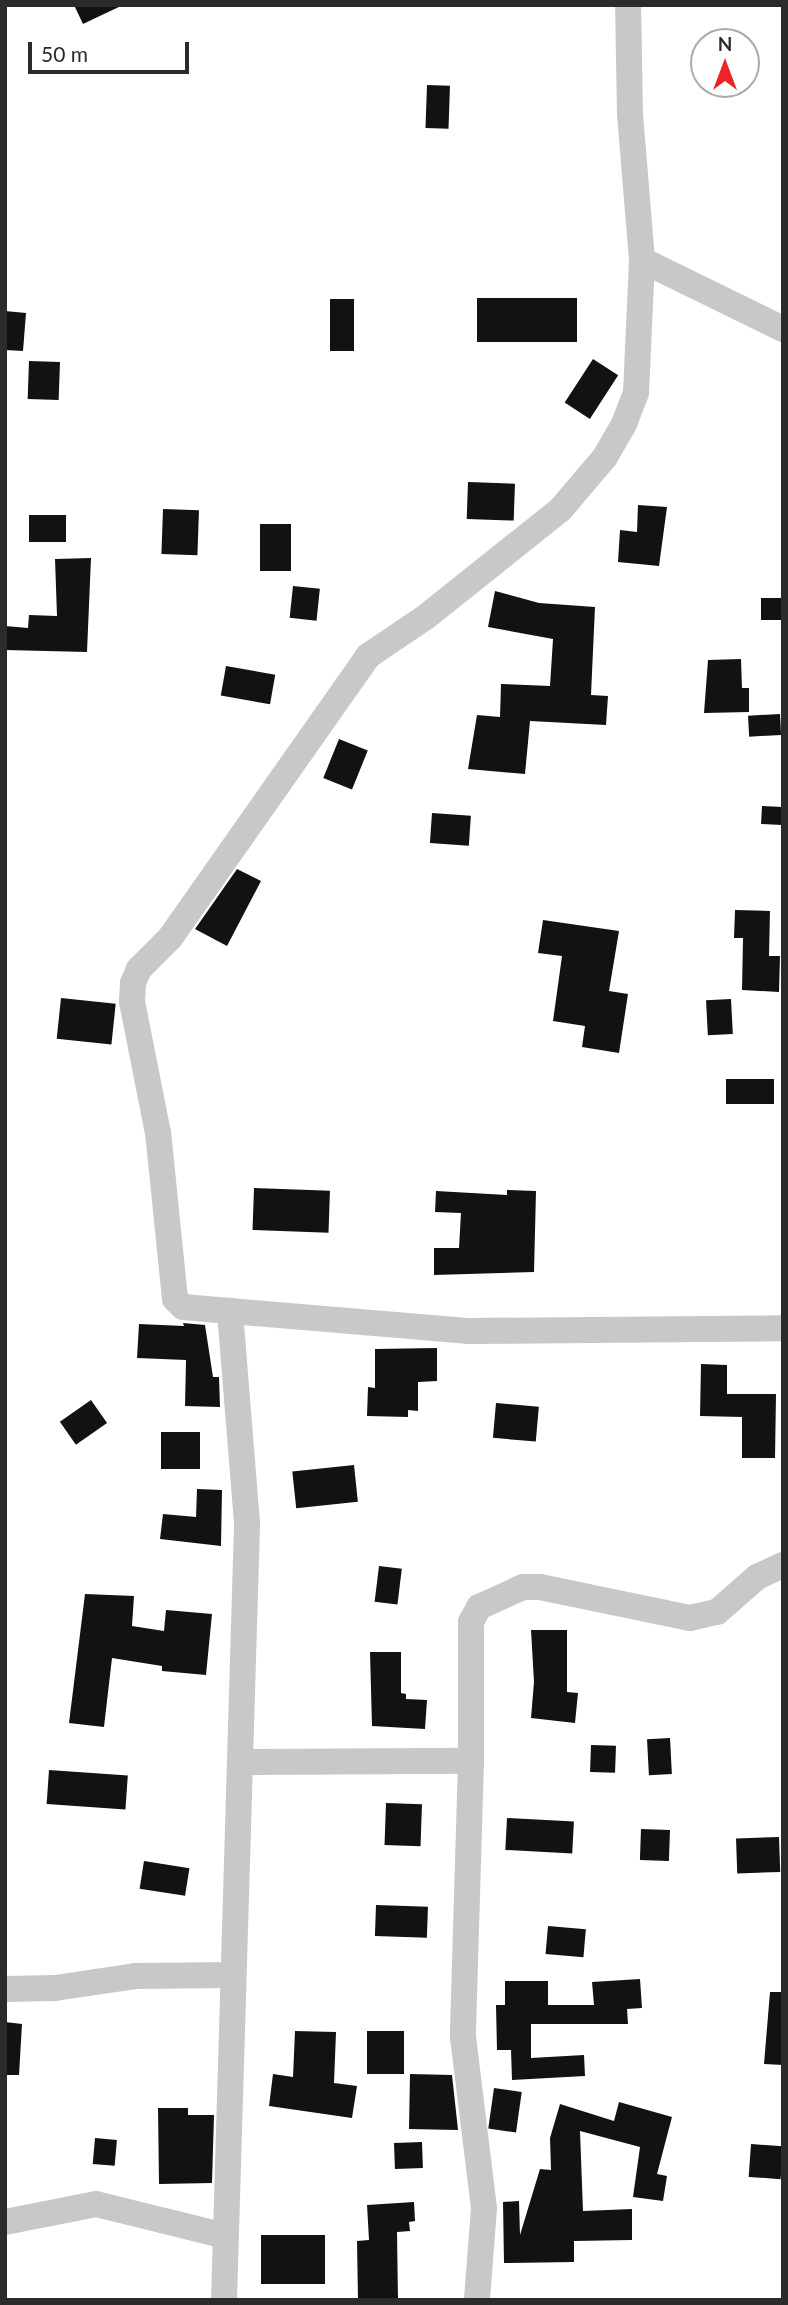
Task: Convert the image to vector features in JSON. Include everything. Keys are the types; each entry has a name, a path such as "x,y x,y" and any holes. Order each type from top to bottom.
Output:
{"street":[{"path":"628,5 630,115 642,260 636,393 605,457 561,509 427,616 368,656 170,938 139,969 133,983 132,1002 158,1133 176,1298 183,1307 467,1331 783,1328"},
{"path":"642,260 783,329"},
{"path":"230,1311 535,1318 783,1316"},
{"path":"224,2300 233,1975 243,1762 247,1523 230,1311"},
{"path":"477,2300 484,2208 463,2037 471,1761 471,1622 479,1607 523,1587 540,1587 690,1618 717,1612 757,1577 783,1565"},
{"path":"243,1762 471,1761"},
{"path":"5,1989 55,1988 135,1976 233,1975"},
{"path":"5,2222 96,2204 225,2236"}],"building":[{"path":"74,5 123,5 83,24"},
{"path":"427,85 450,86 448,129 425,128"},
{"path":"477,298 577,298 577,342 477,342"},
{"path":"330,299 354,299 354,351 330,351"},
{"path":"5,311 26,313 23,351 5,350"},
{"path":"593,359 618,375 590,419 565,403"},
{"path":"29,361 60,362 59,400 28,399"},
{"path":"468,482 515,484 514,521 467,519"},
{"path":"638,505 667,507 659,566 618,562 620,530 637,532"},
{"path":"163,509 199,510 197,555 161,554"},
{"path":"29,515 66,515 66,542 29,542"},
{"path":"260,524 291,524 291,571 260,571"},
{"path":"91,558 87,652 5,650 5,626 28,628 29,615 57,616 55,559"},
{"path":"293,586 320,589 317,621 290,618"},
{"path":"495,591 539,603 595,607 591,695 608,696 606,725 530,721 525,774 468,769 477,715 500,717 501,684 550,686 553,639 488,627"},
{"path":"761,598 783,598 783,620 761,620"},
{"path":"741,659 742,688 749,688 749,712 704,713 708,660"},
{"path":"226,666 275,675 270,704 221,696"},
{"path":"780,714 781,735 749,737 748,716"},
{"path":"339,739 368,751 352,790 323,778"},
{"path":"762,806 783,807 782,825 761,824"},
{"path":"432,813 471,816 469,846 430,843"},
{"path":"237,869 261,881 227,946 195,929"},
{"path":"735,910 770,911 769,956 780,956 779,992 742,990 743,938 734,938"},
{"path":"543,920 619,931 609,991 628,994 619,1053 582,1047 585,1026 553,1021 562,956 538,953"},
{"path":"61,998 116,1004 111,1045 57,1039"},
{"path":"731,999 733,1034 708,1035 706,1000"},
{"path":"726,1079 774,1079 774,1104 726,1104"},
{"path":"254,1188 330,1191 328,1233 253,1230"},
{"path":"507,1190 536,1191 534,1272 434,1275 434,1248 459,1248 461,1213 435,1212 436,1191 507,1195"},
{"path":"183,1323 205,1325 213,1377 219,1377 220,1407 185,1406 186,1360 137,1358 139,1324 184,1326"},
{"path":"437,1348 437,1381 418,1382 418,1411 408,1410 408,1417 367,1416 368,1387 375,1388 375,1349"},
{"path":"701,1364 727,1365 727,1394 776,1394 775,1458 742,1458 742,1417 700,1416"},
{"path":"91,1400 107,1423 76,1445 60,1422"},
{"path":"496,1403 539,1407 536,1442 493,1438"},
{"path":"161,1432 200,1432 200,1469 161,1469"},
{"path":"354,1465 358,1502 296,1508 292,1471"},
{"path":"197,1489 222,1490 221,1546 160,1539 163,1514 196,1517"},
{"path":"379,1566 402,1569 397,1605 375,1602"},
{"path":"85,1594 134,1596 132,1626 164,1631 166,1610 212,1614 206,1675 162,1671 162,1666 112,1658 104,1727 69,1723"},
{"path":"531,1630 567,1630 567,1692 578,1693 575,1723 531,1718 534,1682"},
{"path":"370,1652 401,1652 401,1693 406,1694 406,1699 427,1700 425,1729 372,1726"},
{"path":"670,1738 672,1774 649,1775 647,1739"},
{"path":"591,1745 616,1746 615,1773 590,1772"},
{"path":"49,1770 128,1776 125,1809 47,1804"},
{"path":"386,1803 422,1804 421,1846 385,1845"},
{"path":"507,1818 574,1822 572,1853 505,1850"},
{"path":"641,1829 670,1830 669,1861 640,1860"},
{"path":"779,1837 780,1872 737,1873 736,1839"},
{"path":"144,1861 189,1868 185,1896 140,1889"},
{"path":"376,1905 428,1907 427,1938 375,1936"},
{"path":"548,1926 586,1929 583,1957 546,1954"},
{"path":"640,1979 642,2008 627,2009 628,2024 531,2024 531,2058 584,2055 585,2076 512,2080 511,2050 497,2050 496,2005 505,2005 505,1981 548,1981 548,2005 594,2005 592,1982"},
{"path":"770,1992 783,1992 783,2065 764,2064"},
{"path":"5,2022 22,2024 19,2075 5,2075"},
{"path":"295,2031 336,2032 334,2083 357,2086 352,2118 269,2106 273,2074 293,2077"},
{"path":"367,2031 404,2031 404,2074 367,2074"},
{"path":"410,2074 452,2075 458,2130 409,2129"},
{"path":"494,2088 522,2092 516,2132 488,2129"},
{"path":"619,2102 672,2117 657,2174 667,2176 663,2201 633,2197 640,2147 580,2131 583,2211 632,2209 632,2240 574,2241 574,2262 504,2263 503,2202 519,2201 520,2235 540,2169 551,2170 550,2138 560,2104 614,2121"},
{"path":"158,2108 188,2108 188,2115 214,2115 212,2183 159,2184"},
{"path":"95,2138 117,2140 115,2166 93,2164"},
{"path":"422,2142 423,2168 395,2169 394,2143"},
{"path":"751,2144 783,2146 781,2179 749,2177"},
{"path":"414,2202 415,2221 409,2222 410,2231 397,2232 398,2300 358,2300 357,2241 369,2240 367,2205"},
{"path":"261,2235 325,2235 325,2284 261,2284"}]}
